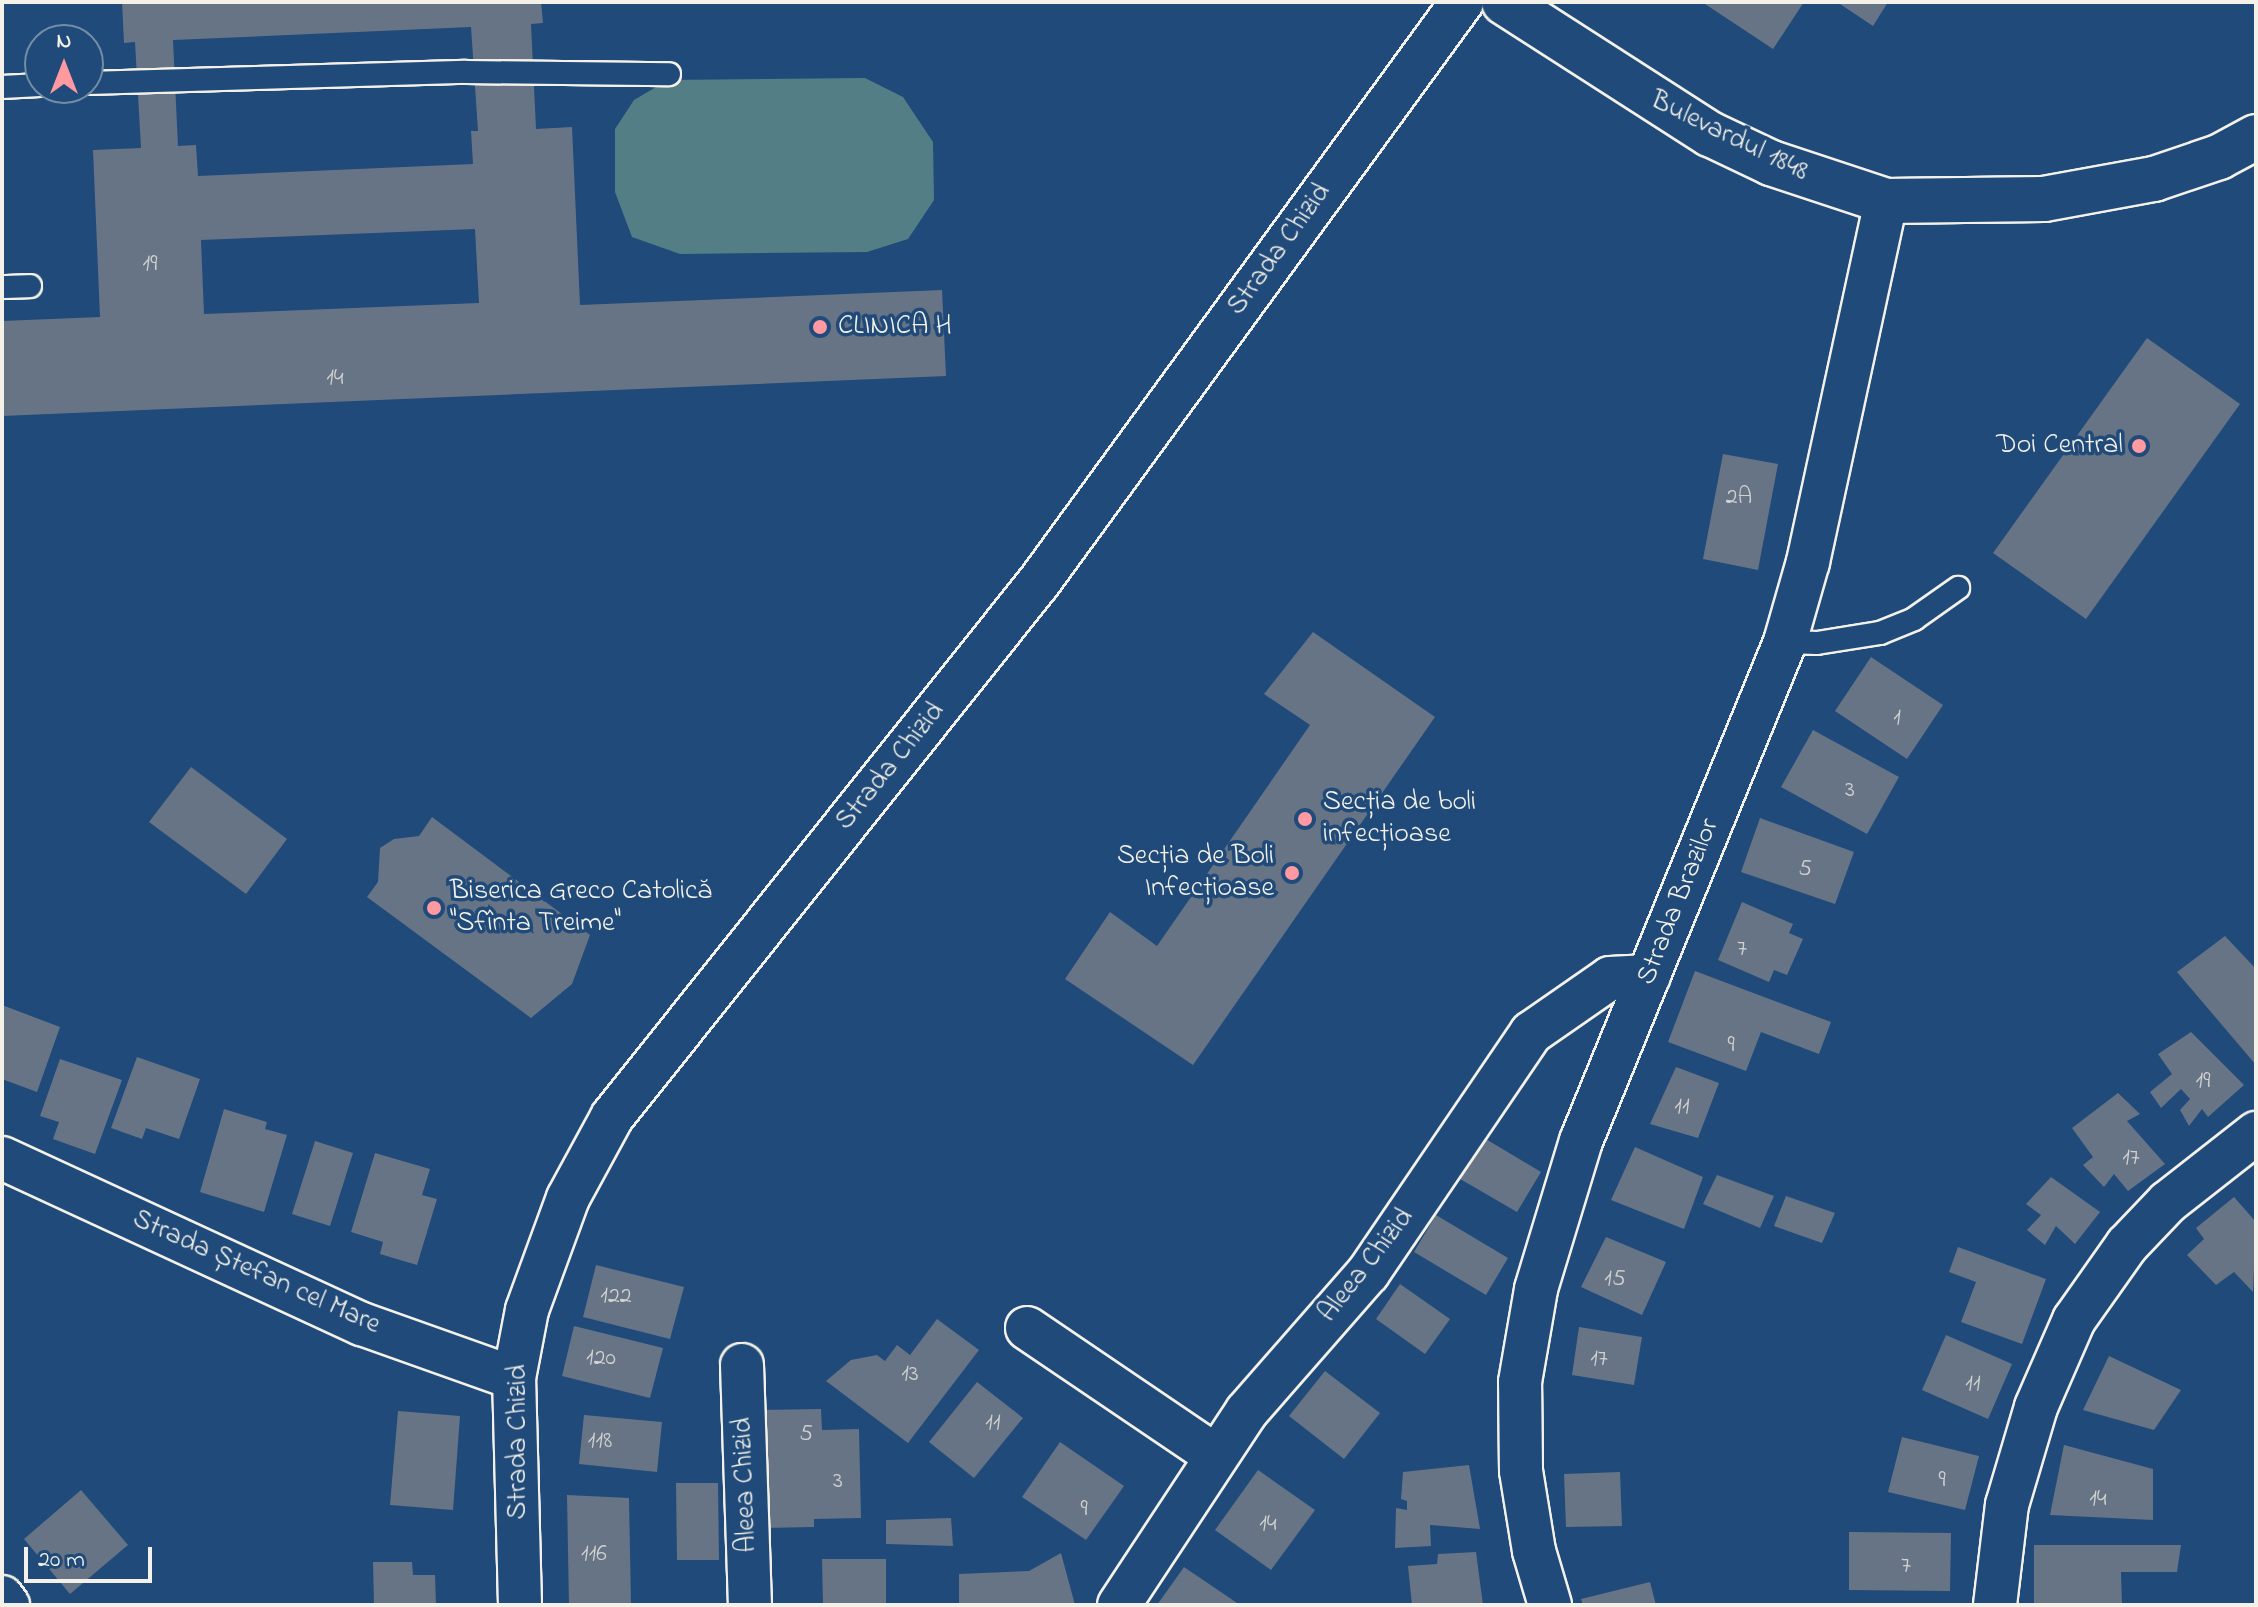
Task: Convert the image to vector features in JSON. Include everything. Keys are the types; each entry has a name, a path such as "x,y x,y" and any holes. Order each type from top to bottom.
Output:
{"street":[{"name":"Strada Chizid","path":"520,1605 514,1378 527,1310 558,1226 612,1117 1039,582 1462,2"},
{"name":"Bulevardul 1848","path":"1504,2 1710,134 1784,168 1886,201 2044,199 2154,179 2219,157 2256,137"},
{"name":"Strada Brazilor","path":"1550,1605 1534,1551 1521,1471 1520,1382 1553,1219 1785,642 1808,562 1886,201"},
{"name":"Aleea Chizid","path":"1119,1605 1247,1411 1391,1242 1531,1033 1610,978 1649,976"},
{"path":"1995,1605 2007,1505 2036,1407 2074,1320 2137,1234 2168,1202 2256,1133"},
{"name":"Strada Ștefan cel Mare","path":"2,1158 362,1324 514,1378"},
{"path":"1027,1328 1216,1456"},
{"name":"Aleea Chizid","path":"742,1365 750,1605"},
{"path":"2,1597 8,1605"}],"lane":[{"path":"104,83 466,72 669,74"},
{"path":"2,87 24,86"},
{"path":"2,287 30,286"},
{"path":"1785,642 1817,643 1880,633 1914,619 1958,588"}],"green space":[{"path":"865,78 903,97 933,142 934,200 908,239 867,252 680,254 632,237 615,192 615,129 634,100 668,80"}],"building":[{"path":"122,2 541,2 543,23 531,24 536,129 572,127 580,305 942,290 946,376 2,416 2,321 100,317 93,150 141,148 135,42 124,43","holes":["471,27 478,131 471,131 473,164 198,176 196,145 178,146 173,40","475,229 479,303 204,314 201,240"]},
{"path":"1702,2 1804,2 1773,49"},
{"path":"1837,2 1888,2 1873,26"},
{"name":"Doi Central","path":"2147,338 2240,404 2086,619 1993,553"},
{"path":"1723,454 1778,464 1758,570 1703,559"},
{"name":"Secția de boli infecțioase","path":"1313,632 1435,717 1193,1065 1065,979 1110,912 1157,946 1310,725 1264,694"},
{"path":"1871,657 1943,705 1907,759 1835,711"},
{"path":"1813,730 1899,777 1867,834 1781,787"},
{"path":"191,767 287,839 246,894 149,822"},
{"path":"432,817 590,935 572,984 531,1018 367,897 378,882 380,848 394,839 419,836"},
{"path":"1760,818 1854,852 1835,904 1741,872"},
{"path":"1742,902 1793,924 1789,933 1803,939 1787,975 1774,970 1769,982 1718,960"},
{"path":"2225,936 2256,969 2256,1065 2177,972"},
{"path":"1695,971 1831,1022 1819,1054 1761,1032 1746,1071 1668,1042"},
{"path":"2,1005 60,1027 37,1092 2,1079"},
{"path":"2191,1032 2244,1085 2208,1117 2202,1109 2189,1126 2180,1110 2190,1099 2181,1089 2161,1108 2150,1092 2172,1074 2158,1054"},
{"path":"137,1057 200,1079 179,1139 146,1128 142,1139 111,1128"},
{"path":"60,1059 122,1080 95,1154 53,1139 59,1122 40,1116"},
{"path":"1676,1067 1719,1083 1698,1138 1650,1124"},
{"path":"2118,1093 2140,1114 2127,1121 2165,1164 2128,1191 2114,1174 2104,1187 2083,1165 2093,1157 2072,1128"},
{"path":"224,1109 267,1122 265,1129 287,1135 264,1212 200,1192"},
{"path":"1479,1135 1541,1172 1517,1212 1455,1176"},
{"path":"315,1141 353,1153 330,1226 292,1214"},
{"path":"1635,1147 1703,1177 1684,1229 1611,1200"},
{"path":"375,1153 430,1169 422,1195 437,1199 417,1265 380,1254 383,1242 351,1232"},
{"path":"1717,1175 1774,1196 1760,1228 1703,1204"},
{"path":"2051,1177 2100,1212 2075,1244 2056,1226 2045,1245 2027,1230 2041,1215 2026,1204"},
{"path":"1786,1196 1835,1213 1822,1243 1774,1226"},
{"path":"2234,1197 2256,1222 2253,1292 2234,1272 2216,1285 2187,1255 2204,1239 2196,1228"},
{"path":"1436,1215 1508,1258 1486,1295 1414,1252"},
{"path":"1606,1237 1666,1262 1642,1315 1581,1287"},
{"path":"1958,1247 2046,1279 2022,1344 1961,1322 1976,1282 1949,1272"},
{"path":"596,1265 684,1287 670,1339 583,1317"},
{"path":"1400,1284 1450,1319 1425,1354 1376,1319"},
{"path":"937,1319 979,1350 908,1443 826,1381 851,1360 877,1355 885,1361 897,1345 910,1355"},
{"path":"574,1326 663,1348 650,1398 562,1376"},
{"path":"1579,1327 1642,1337 1634,1385 1572,1375"},
{"path":"1946,1335 2012,1364 1988,1419 1922,1390"},
{"path":"2109,1356 2181,1390 2154,1430 2083,1410"},
{"path":"1325,1371 1380,1413 1344,1459 1289,1416"},
{"path":"977,1382 1023,1418 974,1478 929,1442"},
{"path":"821,1409 822,1430 859,1429 861,1518 814,1519 814,1527 762,1528 759,1410"},
{"path":"398,1411 460,1416 453,1510 390,1505"},
{"path":"584,1415 662,1422 657,1472 579,1464"},
{"path":"1902,1437 1979,1456 1965,1510 1888,1492"},
{"path":"1060,1442 1124,1486 1086,1540 1022,1497"},
{"path":"2064,1445 2153,1469 2153,1520 2050,1515"},
{"path":"1469,1465 1480,1529 1430,1525 1431,1546 1395,1548 1396,1508 1407,1510 1407,1501 1401,1499 1403,1472"},
{"path":"1258,1470 1315,1510 1271,1570 1215,1530"},
{"path":"1620,1472 1622,1526 1566,1527 1564,1474"},
{"path":"676,1483 718,1483 719,1560 677,1560"},
{"path":"81,1490 128,1545 70,1594 24,1539"},
{"path":"567,1495 629,1498 631,1605 569,1605"},
{"path":"951,1518 953,1546 886,1544 886,1520"},
{"path":"1849,1532 1951,1533 1950,1591 1849,1590"},
{"path":"2034,1545 2181,1545 2177,1572 2121,1572 2122,1605 2034,1605"},
{"path":"1476,1552 1483,1605 1412,1605 1408,1566 1437,1564 1438,1554"},
{"path":"1061,1553 1075,1605 959,1605 959,1574 1029,1571"},
{"path":"822,1559 886,1559 886,1605 823,1605"},
{"path":"373,1562 412,1562 413,1575 435,1575 436,1605 374,1605"},
{"path":"1184,1567 1240,1605 1157,1605"},
{"path":"1650,1582 1656,1605 1583,1605 1581,1599"}],"place":[{"name":"CLINICA H","path":"820,327"},
{"name":"Doi Central","path":"2139,446"},
{"name":"Secția de boli infecțioase","path":"1305,819"},
{"name":"Secția de Boli Infecțioase","path":"1292,873"},
{"name":"Biserica Greco Catolică \"Sfînta Treime\"","path":"434,908"}]}
